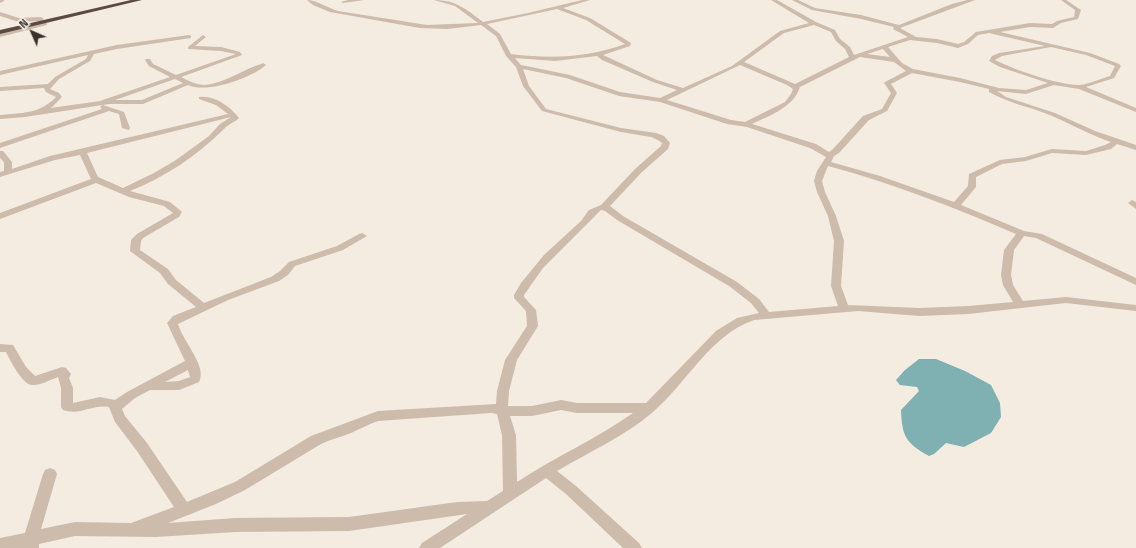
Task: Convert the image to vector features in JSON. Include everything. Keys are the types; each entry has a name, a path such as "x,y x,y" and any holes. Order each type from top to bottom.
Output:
{"highway":[{"path":"0,33 42,21 139,0"}],"street":[{"path":"309,0 313,4 339,11 422,27 481,24 558,8 588,0"},
{"path":"343,2 362,0"},
{"path":"436,0 457,6 498,35 509,56 519,66 526,86 544,110 621,130 653,135 661,138 666,143 665,147 617,192 605,205 606,208"},
{"path":"773,0 784,0"},
{"path":"773,0 814,23 833,30 838,40 848,48 849,53 856,56 896,60"},
{"path":"794,0 814,9 861,17 898,26 973,0"},
{"path":"898,26 895,28 913,37 958,46 966,43 976,34 1030,25 1053,26 1059,22 1076,18 1078,10 1063,0"},
{"path":"509,56 560,59 585,58 621,48 628,43 588,19 558,8"},
{"path":"0,14 20,22 42,21"},
{"path":"661,100 740,64 782,32 814,23"},
{"path":"993,31 1088,54 1118,66 1112,77 1080,87"},
{"path":"0,73 117,47 189,37"},
{"path":"103,102 146,89 174,77 239,55 238,53 227,50 190,48 202,37"},
{"path":"748,125 748,122 786,103 794,95 796,88 800,84 856,56 913,37"},
{"path":"883,46 896,60 911,71 999,90 1026,92 1048,84 1058,83"},
{"path":"1056,47 1001,54 994,57 992,60 1002,66 1058,83 1080,87 1136,110"},
{"path":"39,112 51,106 59,97 47,90 49,86 57,78 88,60 91,54"},
{"path":"599,55 604,59 655,81 684,90"},
{"path":"148,60 151,65 174,77 195,86 210,87 263,65"},
{"path":"740,64 752,70 789,83 796,88"},
{"path":"519,66 568,76 618,94 661,100 730,122 748,125 806,143 828,159 956,205 1022,233 1039,236 1136,282"},
{"path":"844,309 836,286 839,241 832,216 820,192 818,181 820,171 828,159 866,118 885,110 894,93 887,84 911,71"},
{"path":"0,116 18,116 77,105 103,102 143,102 188,83"},
{"path":"975,84 1004,98 1053,114 1092,133 1136,148"},
{"path":"0,89 49,86"},
{"path":"122,191 150,181 189,156 216,134 225,124 235,118 224,106 212,100 201,98"},
{"path":"77,105 108,109 122,113 126,128"},
{"path":"0,146 108,109"},
{"path":"4,173 53,158 233,115"},
{"path":"956,205 972,187 972,176 998,163 1052,151 1086,153 1108,147 1116,141"},
{"path":"83,152 95,179 122,191 167,204 178,212 176,215 140,236 136,240 136,251 164,271 172,282 203,307"},
{"path":"0,153 8,162 4,173"},
{"path":"0,216 88,184 95,179"},
{"path":"510,494 509,435 502,410 503,391 508,369 533,326 531,310 519,298 519,295 543,264 567,238 584,224 593,212 601,208 606,208 704,269 733,284 755,301 766,315"},
{"path":"1019,304 1008,283 1006,275 1010,259 1009,250 1022,233"},
{"path":"116,409 118,404 148,386 168,387 189,383 195,379 196,374 191,360 172,323 183,315 275,279 281,276 292,264 340,248 362,236"},
{"path":"427,548 546,470 624,426 649,408 720,334 741,321 766,315 844,309 926,312 992,308 1066,300 1136,308"},
{"path":"0,348 9,348 22,370 33,382 62,371 65,374 63,378 67,388 67,407 73,409 99,401 114,404 119,418 163,476 184,510"},
{"path":"130,530 184,510 240,486 326,435 347,429 378,416 491,408 532,411 562,405 577,408 649,408"},
{"path":"546,470 571,490 634,548"},
{"path":"31,543 50,474"},
{"path":"0,545 31,543 76,529 156,530 235,525 349,524 457,508 489,506"}],"water":[{"path":"919,359 936,359 965,371 991,385 1000,403 1001,417 991,433 964,447 946,443 934,454 929,456 910,443 904,433 901,410 919,391 917,387 900,385 896,380 905,370"}]}
